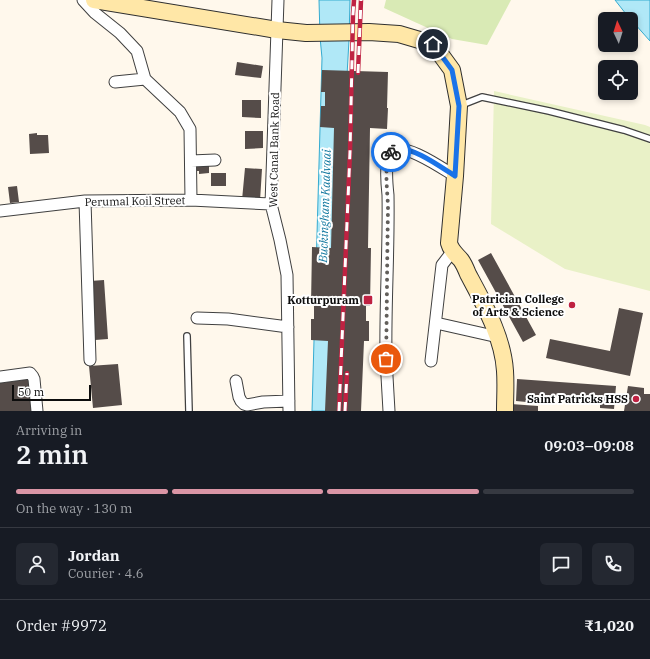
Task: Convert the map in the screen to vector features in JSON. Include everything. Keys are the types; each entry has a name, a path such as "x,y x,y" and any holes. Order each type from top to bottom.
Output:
{"street":[{"path":"83,0 95,13 120,33 137,51 145,80 180,112 187,123 190,129 191,200"},
{"path":"94,0 277,30 306,33 369,32 399,34 433,44 452,70 459,106 449,243 452,252 462,262 498,337 505,370 505,411"},
{"name":"West Canal Bank Road","path":"278,0 270,204 280,240 287,275 289,406"},
{"path":"115,82 145,80"},
{"path":"389,411 386,359 388,156 392,151 398,149 406,150 421,155 455,176"},
{"path":"190,161 215,160"},
{"name":"Perumal Koil Street","path":"0,211 85,201 191,200 270,204"},
{"path":"85,201 90,360"},
{"path":"431,361 442,265 452,252"},
{"path":"197,318 228,319 288,327"},
{"path":"436,323 498,337"},
{"path":"0,377 31,374 34,379 37,411"},
{"path":"236,381 239,397 246,405 262,402 289,406"}],"lane":[{"path":"459,106 482,97 550,110 624,130 650,139"},
{"path":"187,336 189,411"}],"green space":[{"path":"386,0 511,0 487,45 452,39 384,8"},
{"path":"494,91 650,127 650,291 565,269 491,224"}],"water":[{"name":"Buckingham Kaalvaai","path":"319,0 350,0 328,411 312,411 322,58"},
{"path":"615,0 650,0 650,41 638,28 638,12 624,12"}],"building":[{"path":"237,62 263,66 261,78 235,75"},
{"path":"322,70 388,72 387,129 370,128 368,248 371,248 370,306 366,306 366,321 369,321 369,341 364,341 361,411 325,411 328,341 311,340 311,319 314,319 314,305 311,305 312,247 331,248 334,128 320,127 321,106 325,106 325,92 321,92"},
{"path":"242,100 261,100 261,118 242,117"},
{"path":"245,131 263,131 263,148 245,149"},
{"path":"37,133 37,135 48,135 49,153 30,154 29,134"},
{"path":"195,162 209,165 209,173 199,174 199,171 195,171"},
{"path":"245,168 262,169 260,201 242,200"},
{"path":"211,173 226,173 226,186 211,186"},
{"path":"17,186 19,202 10,203 8,187"},
{"path":"491,253 536,335 523,342 478,260"},
{"path":"104,280 108,339 95,340 90,281"},
{"path":"619,308 643,313 630,376 546,358 550,339 610,351"},
{"path":"118,364 122,405 93,408 89,366"},
{"path":"30,379 34,411 0,411 0,383"},
{"path":"517,379 616,386 614,409 600,408 600,400 537,395 537,403 516,401"},
{"name":"Saint Patricks HSS","path":"628,386 644,388 644,394 650,394 650,411 624,411"},
{"path":"511,404 538,406 538,411 511,411"}],"railway":[{"path":"339,411 350,152 354,0"},
{"path":"358,73 361,0"},
{"path":"345,411 347,373"}],"way so far":[{"path":"386,359 387,168 388,156 391,152"}],"place":[{"name":"Kotturpuram","path":"368,300"},
{"name":"Patrician College of Arts & Science","path":"572,305"},
{"name":"Saint Patricks HSS","path":"636,399"}],"route":[{"path":"391,152 398,149 421,155 455,176 459,106 452,70 433,44"}]}
